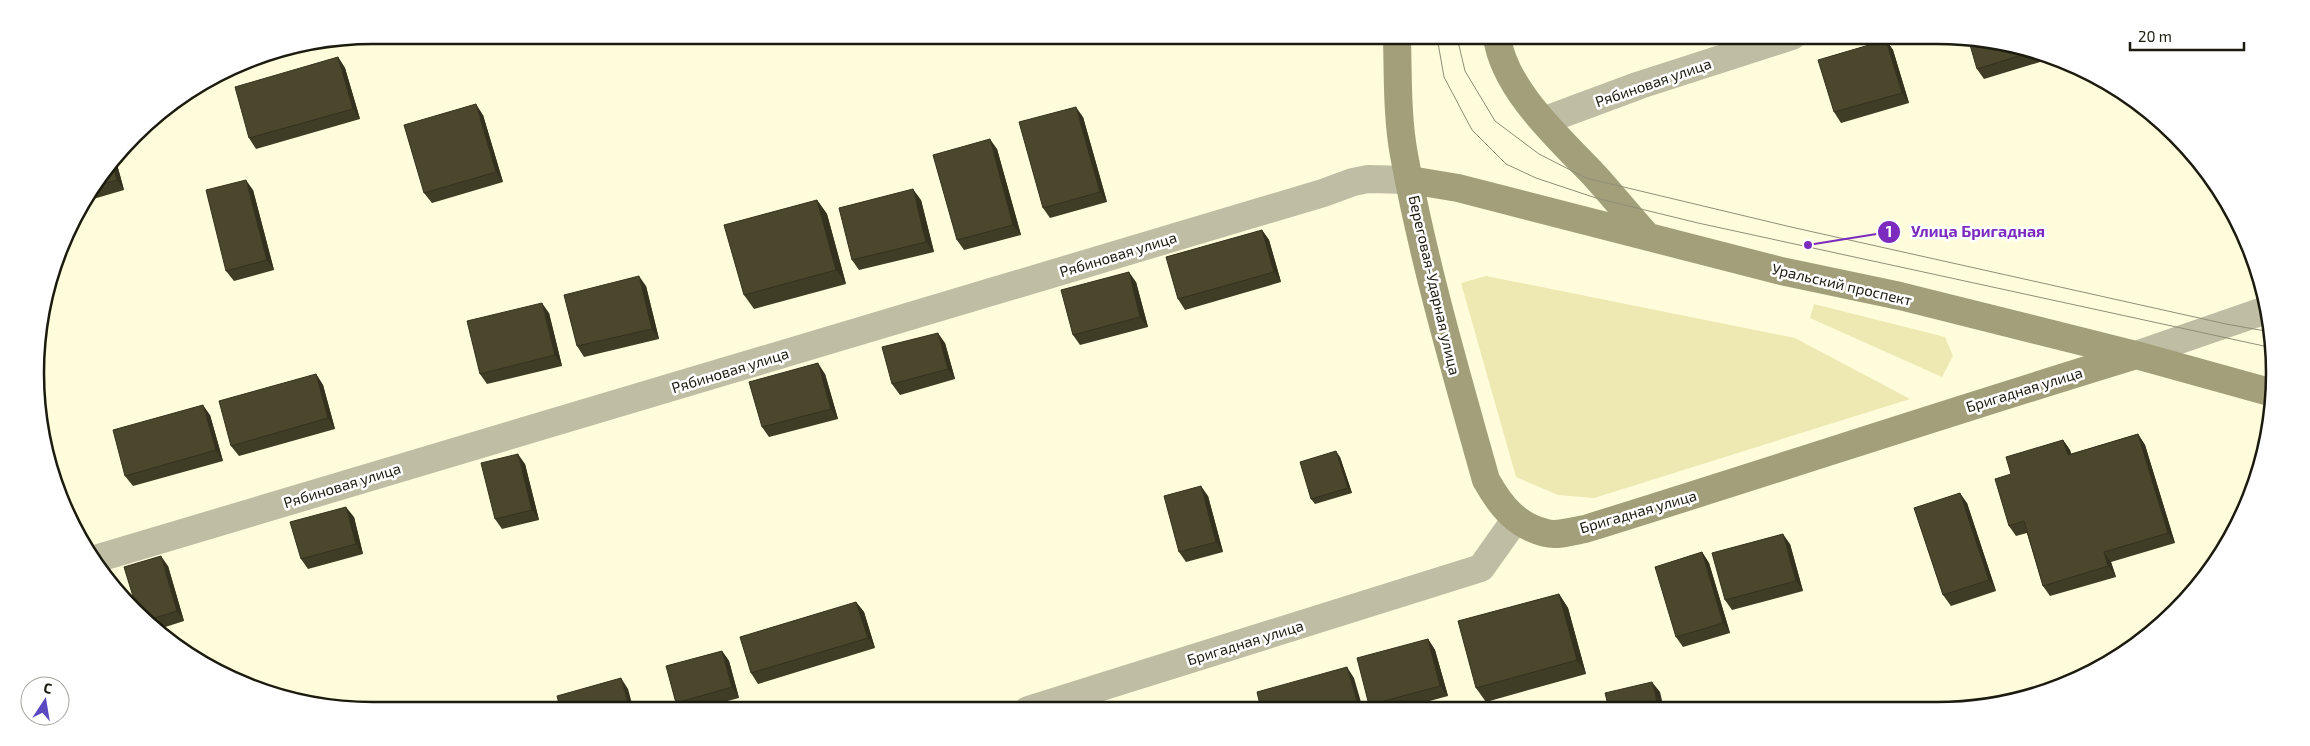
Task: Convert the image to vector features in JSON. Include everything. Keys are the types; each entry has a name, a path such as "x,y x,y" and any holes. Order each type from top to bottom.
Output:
{"main road":[{"name":"Береговая-Ударная улица","path":"1397,44 1404,154 1430,273 1486,480 1498,500 1515,520"},
{"path":"1499,44 1499,49 1519,90 1543,121 1648,236"},
{"name":"Уральский проспект","path":"1410,180 1458,188 1781,271 1900,296 2136,355 2266,391"},
{"name":"Бригадная улица","path":"1515,520 1547,534 1585,529 1819,456 1942,414 2136,355"}],"street":[{"name":"Рябиновая улица","path":"1543,121 1640,85 1767,44"},
{"name":"Рябиновая улица","path":"100,558 1323,193 1353,182 1368,179 1410,180"},
{"name":"Бригадная улица","path":"2136,355 2260,312"},
{"name":"Бригадная улица","path":"1054,702 1481,568 1515,520"}],"shaded area":[{"path":"1486,276 1795,338 1910,399 1594,498 1558,495 1516,477 1461,283"},
{"path":"1814,304 1945,337 1953,356 1942,377 1810,318"}],"building":[{"path":"1872,44 1887,44 1902,93 1834,112 1818,60"},
{"path":"1970,46 2022,55 1977,69"},
{"path":"338,57 353,109 249,138 235,87"},
{"path":"476,104 496,172 424,193 404,125"},
{"path":"1076,107 1100,192 1043,208 1019,122"},
{"path":"990,139 1013,225 957,240 933,155"},
{"path":"114,170 117,180 104,184"},
{"path":"246,180 267,260 226,271 206,190"},
{"path":"913,189 926,242 852,260 839,208"},
{"path":"817,200 836,270 744,295 724,225"},
{"path":"1262,230 1274,272 1178,299 1166,257"},
{"path":"1129,272 1140,317 1073,335 1061,290"},
{"path":"639,276 652,329 577,346 564,295"},
{"path":"542,303 555,355 480,374 467,321"},
{"path":"938,333 948,369 892,384 882,347"},
{"path":"818,363 831,409 762,427 749,382"},
{"path":"316,374 328,418 231,446 219,401"},
{"path":"203,405 216,450 125,476 113,430"},
{"path":"2138,434 2168,533 2104,552 2108,566 2043,586 2024,521 2009,526 1995,479 2011,474 2006,457 2063,440 2068,455"},
{"path":"1336,451 1348,488 1311,499 1300,462"},
{"path":"518,454 532,510 495,519 481,463"},
{"path":"1201,486 1216,542 1179,552 1164,496"},
{"path":"1960,493 1989,580 1943,595 1914,508"},
{"path":"346,507 356,544 301,559 290,522"},
{"path":"1783,534 1796,581 1725,600 1712,553"},
{"path":"1702,552 1723,623 1676,637 1655,567"},
{"path":"161,556 177,611 153,618 134,600 124,567"},
{"path":"1559,594 1577,660 1476,688 1458,621"},
{"path":"856,602 868,638 751,673 740,637"},
{"path":"1428,639 1440,686 1380,702 1368,702 1357,658"},
{"path":"722,651 732,687 676,702 666,666"},
{"path":"1347,667 1357,702 1259,702 1257,692"},
{"path":"621,678 628,702 559,702 557,696"},
{"path":"1652,682 1657,702 1607,702 1605,693"}],"tram line":[{"path":"1438,44 1444,77 1472,130 1506,164 1536,178 1596,198 1698,223 2265,346"},
{"path":"1459,44 1465,71 1495,121 1539,154 1586,178 1791,227 2226,324 2263,331"}],"place":[{"name":"Улица Бригадная","path":"1808,245"}]}
